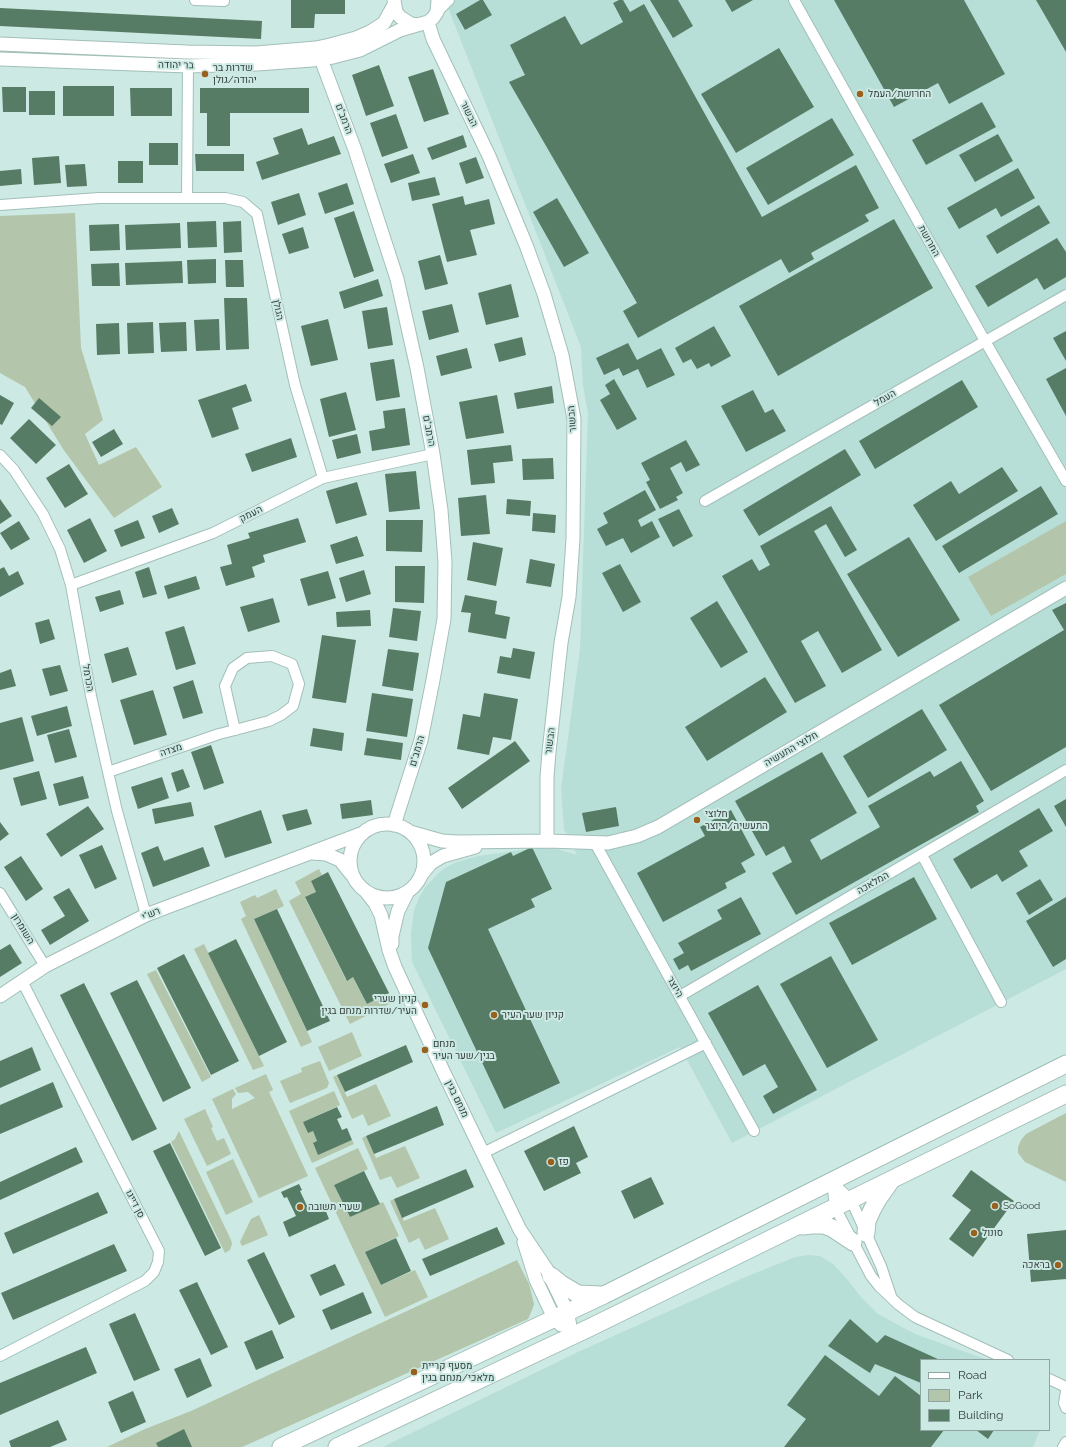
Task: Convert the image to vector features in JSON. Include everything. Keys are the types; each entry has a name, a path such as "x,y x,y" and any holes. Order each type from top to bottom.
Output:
{"highway":[{"path":"281,1447 604,1295 1066,1064"},
{"path":"337,1447 572,1336 1066,1094"},
{"path":"795,1228 812,1225 824,1225 860,1238 872,1210 884,1189 892,1180"},
{"path":"550,1276 578,1294 604,1295"}],"street":[{"path":"195,0 224,1"},
{"path":"394,3 400,17 411,24 422,24 433,18 438,6 449,0"},
{"name":"החרושת","path":"794,0 985,341 1066,481"},
{"name":"בר יהודה","path":"0,59 188,66 257,64 322,53 370,32 384,23 394,3"},
{"name":"בר יהודה","path":"0,44 195,52 322,53 333,57 360,50 400,30 422,24"},
{"name":"הבשור","path":"422,24 433,38 490,156 529,252 544,294 562,355 574,419 573,539 569,597 549,752 547,777 547,842"},
{"name":"הרמב\"ם","path":"322,53 396,279 417,368 433,454 441,510 444,562 444,619 421,740 394,825"},
{"path":"187,198 188,66"},
{"name":"הגולן","path":"0,206 99,198 225,198 243,202 258,214 295,385 322,478"},
{"name":"העמל","path":"705,501 1066,295"},
{"name":"העמק","path":"71,585 213,533 322,478 433,454"},
{"name":"הכרמל","path":"0,455 14,470 43,514 60,549 71,585 91,696 117,811 146,916"},
{"name":"חלוצי התעשיה","path":"410,832 442,841 608,843 637,836 658,827 1066,588"},
{"path":"272,656 292,664 299,684 294,706 269,721 235,730 225,686 233,668 248,658 272,656"},
{"name":"מצדה","path":"108,772 218,734 235,730"},
{"name":"המלאכה","path":"680,996 1066,770"},
{"path":"383,825 394,825 410,832 416,839 422,852 424,866 415,885 407,892 399,896 387,898 374,896 367,892 359,885 353,876 350,864 351,853 355,842 363,833 383,825"},
{"name":"רש\"י","path":"0,996 46,966 146,916 363,833"},
{"name":"חלוצי התעשיה","path":"421,875 431,864 443,856 496,841"},
{"name":"היוצר","path":"595,843 754,1131"},
{"name":"רש\"י","path":"311,853 326,854 340,860 353,876"},
{"path":"922,855 1001,1002"},
{"name":"מנחם בגין","path":"367,892 381,915 389,950 405,991 520,1230 536,1280 561,1314 572,1336"},
{"name":"מנחם בגין","path":"396,967 393,955 392,936 398,911 407,892"},
{"name":"השומרון","path":"0,893 46,966"},
{"name":"סן דייגו","path":"0,1356 145,1281 154,1272 158,1262 159,1251 22,981"},
{"path":"483,1153 706,1044"},
{"path":"832,1182 851,1200 871,1276 891,1298 915,1316 934,1327 1006,1359"},
{"path":"832,1182 835,1207 880,1266 891,1298"},
{"name":"מנחם בגין","path":"520,1230 538,1255 550,1276 561,1314"},
{"path":"1050,1379 1066,1387"},
{"path":"1066,1391 1064,1403 1066,1408"},
{"path":"1063,1447 1066,1442"}],"shaded area":[{"path":"445,0 1066,0 1066,969 732,1143 680,1047 496,1133 412,962 411,934 414,910 426,886 442,870 454,863 478,856 538,848 558,849 577,855 564,829 561,789 580,649 588,413 583,386 581,347"},
{"path":"808,1255 820,1256 833,1264 861,1297 878,1314 915,1334 985,1359 920,1359 920,1431 1040,1431 1033,1447 383,1447 578,1352 743,1278 795,1257"}],"green space":[{"path":"75,213 81,348 103,420 85,434 99,465 136,447 162,487 114,518 63,449 25,387 0,373 0,216"},
{"path":"1066,521 1066,574 991,616 968,577"},
{"path":"319,869 322,875 311,881 316,892 305,898 346,980 353,977 367,1004 389,993 393,1002 350,1024 289,901 301,894 295,882"},
{"path":"276,889 284,906 254,919 312,1042 301,1047 241,919 246,916 240,902 255,895 257,898"},
{"path":"204,944 264,1066 253,1070 194,949"},
{"path":"156,970 211,1077 202,1082 147,974"},
{"path":"352,1032 362,1056 329,1071 318,1047"},
{"path":"320,1061 329,1083 327,1088 290,1103 280,1081 302,1072 301,1068"},
{"path":"266,1074 273,1090 269,1092 308,1176 259,1198 212,1099 233,1089 236,1094 232,1099 232,1109 255,1098 248,1092 238,1093 235,1088"},
{"path":"337,1075 347,1097 376,1084 391,1116 368,1126 363,1114 352,1119 333,1077"},
{"path":"334,1091 340,1105 303,1122 313,1131 317,1141 313,1144 318,1154 352,1140 354,1144 312,1163 289,1111"},
{"path":"205,1109 217,1141 224,1138 231,1154 207,1166 184,1119"},
{"path":"1066,1113 1066,1182 1025,1162 1018,1153 1018,1147 1026,1134"},
{"path":"179,1131 231,1240 232,1244 230,1250 225,1253 171,1142 175,1139"},
{"path":"366,1136 376,1158 405,1146 420,1178 397,1188 391,1176 380,1180 362,1138"},
{"path":"358,1148 368,1169 334,1185 350,1217 383,1202 399,1236 365,1252 381,1285 415,1270 428,1297 385,1317 315,1168"},
{"path":"233,1159 253,1202 226,1215 206,1172"},
{"path":"394,1199 404,1221 435,1208 449,1239 425,1250 419,1238 409,1243 390,1201"},
{"path":"259,1215 268,1235 242,1246 240,1242 251,1219"},
{"path":"517,1260 529,1284 534,1304 528,1319 242,1447 107,1447 145,1429 191,1411"}],"building":[{"path":"291,0 345,0 345,14 315,14 314,28 291,28"},
{"path":"480,0 483,0 492,15 465,30 456,14"},
{"path":"623,0 630,12 644,4 762,217 856,165 879,208 865,215 869,221 811,253 814,259 789,273 781,259 638,338 623,311 637,303 509,82 525,75 510,45 565,16 581,45 623,22 613,3"},
{"path":"650,0 678,0 693,26 673,38"},
{"path":"725,0 753,0 732,12"},
{"path":"834,0 964,0 1005,74 949,104 938,83 894,107"},
{"path":"1036,0 1066,0 1066,52"},
{"path":"0,8 262,21 261,39 0,26"},
{"path":"779,48 814,107 736,153 701,94"},
{"path":"379,65 394,106 366,116 352,75"},
{"path":"433,69 449,114 424,122 408,77"},
{"path":"63,86 114,86 114,116 63,116"},
{"path":"2,87 26,87 26,112 3,112"},
{"path":"130,88 172,88 172,116 131,116"},
{"path":"200,88 309,88 309,113 230,113 230,146 207,146 207,113 200,113"},
{"path":"29,91 55,91 55,115 29,115"},
{"path":"982,102 996,127 926,165 912,140"},
{"path":"396,114 408,148 382,157 370,123"},
{"path":"832,118 854,155 768,205 746,168"},
{"path":"302,128 308,145 334,136 341,154 262,180 256,162 279,154 273,138"},
{"path":"998,134 1013,161 975,182 959,155"},
{"path":"463,135 467,147 432,160 427,148"},
{"path":"149,143 178,143 178,165 149,165"},
{"path":"195,154 244,154 244,171 196,171"},
{"path":"413,154 420,173 391,183 384,164"},
{"path":"59,156 61,183 34,185 32,158"},
{"path":"476,157 484,178 466,184 459,163"},
{"path":"118,161 143,161 143,183 118,183"},
{"path":"85,164 87,186 67,187 65,165"},
{"path":"1018,168 1035,198 1001,217 996,208 959,229 947,208"},
{"path":"21,169 22,184 0,186 0,171"},
{"path":"435,177 440,195 412,201 408,183"},
{"path":"347,183 354,204 325,214 318,193"},
{"path":"299,193 306,215 278,225 271,202"},
{"path":"463,196 465,205 489,199 495,224 470,230 477,255 447,262 432,204"},
{"path":"557,198 589,253 564,267 533,212"},
{"path":"1039,205 1050,223 997,254 986,236"},
{"path":"354,211 374,271 354,278 334,218"},
{"path":"894,219 933,288 778,376 739,306"},
{"path":"216,221 217,247 188,248 187,222"},
{"path":"241,221 242,252 224,253 223,222"},
{"path":"180,223 181,248 126,250 125,225"},
{"path":"119,224 120,250 90,251 89,225"},
{"path":"303,227 309,248 289,254 282,234"},
{"path":"1057,238 1066,252 1066,277 1044,290 1037,278 988,307 975,286"},
{"path":"440,255 448,284 425,290 418,261"},
{"path":"216,259 216,283 188,284 187,260"},
{"path":"225,260 243,260 244,287 226,287"},
{"path":"182,261 183,283 126,285 125,263"},
{"path":"119,263 120,286 92,286 91,264"},
{"path":"378,279 383,296 344,309 339,292"},
{"path":"511,284 519,317 486,325 478,293"},
{"path":"224,298 247,298 249,349 226,350"},
{"path":"452,304 459,332 429,340 422,311"},
{"path":"387,307 393,345 368,349 362,311"},
{"path":"219,319 220,350 196,351 194,320"},
{"path":"328,319 338,360 311,366 301,326"},
{"path":"153,322 154,353 128,354 127,323"},
{"path":"186,322 187,351 161,352 159,323"},
{"path":"119,323 120,354 97,355 96,324"},
{"path":"714,326 731,356 711,367 709,363 697,369 691,359 683,363 675,348"},
{"path":"1066,331 1066,361 1053,338"},
{"path":"522,337 526,355 499,362 494,344"},
{"path":"628,343 637,360 661,348 675,375 647,388 638,369 623,376 619,368 604,375 596,358"},
{"path":"467,348 472,368 441,376 436,356"},
{"path":"394,359 400,397 376,401 370,363"},
{"path":"1066,368 1066,416 1046,379"},
{"path":"614,379 637,419 617,430 600,400 610,394 605,385"},
{"path":"962,380 978,407 875,469 859,441"},
{"path":"246,384 252,401 232,408 239,429 212,438 198,400"},
{"path":"552,386 554,403 517,409 514,393"},
{"path":"753,390 765,413 773,409 786,431 746,452 721,406"},
{"path":"346,392 356,430 329,437 320,399"},
{"path":"0,395 14,403 2,425 0,424"},
{"path":"497,395 504,433 466,439 459,402"},
{"path":"39,398 61,417 52,426 31,408"},
{"path":"405,408 410,445 372,451 369,431 385,428 383,411"},
{"path":"29,419 56,445 36,464 10,438"},
{"path":"114,429 123,444 101,457 92,442"},
{"path":"357,434 361,453 337,459 332,440"},
{"path":"291,438 297,457 252,472 245,454"},
{"path":"686,440 700,465 686,472 681,462 670,468 683,493 676,497 678,500 660,509 646,482 650,480 641,463"},
{"path":"511,445 513,461 493,463 495,483 471,485 467,450"},
{"path":"845,449 861,475 759,536 743,510"},
{"path":"553,458 554,479 523,480 522,459"},
{"path":"69,464 88,494 65,508 46,478"},
{"path":"1002,467 1018,491 936,541 913,505 951,481 959,494"},
{"path":"416,471 420,509 389,512 385,474"},
{"path":"357,482 367,515 336,524 326,491"},
{"path":"1041,486 1058,514 959,573 942,546"},
{"path":"645,490 656,510 638,520 641,527 652,521 660,537 631,553 623,538 606,546 597,529 608,523 603,513"},
{"path":"486,495 490,534 461,536 458,498"},
{"path":"0,499 12,516 0,524"},
{"path":"507,499 531,501 530,516 506,514"},
{"path":"831,506 857,550 845,557 826,524 814,531 882,650 842,673 818,631 801,641 826,686 795,703 722,576 752,559 759,571 770,565 760,546"},
{"path":"172,508 179,524 159,533 152,516"},
{"path":"679,509 693,536 673,547 658,519"},
{"path":"533,513 556,515 555,533 532,531"},
{"path":"90,518 107,551 84,563 67,530"},
{"path":"298,518 306,542 263,555 265,562 252,567 255,577 226,586 220,567 232,564 227,545 250,538 248,533"},
{"path":"138,520 145,538 121,547 114,530"},
{"path":"386,520 423,520 422,552 386,551"},
{"path":"19,521 30,539 11,550 0,533"},
{"path":"357,536 364,556 336,564 330,545"},
{"path":"909,537 960,620 898,657 847,574"},
{"path":"473,542 503,548 496,586 467,580"},
{"path":"530,559 555,564 551,587 526,583"},
{"path":"620,564 641,602 623,612 602,573"},
{"path":"395,566 425,566 424,603 395,602"},
{"path":"4,567 9,576 18,571 24,584 0,597 0,569"},
{"path":"149,567 157,594 143,598 135,572"},
{"path":"364,570 371,594 346,602 339,578"},
{"path":"328,571 336,598 308,606 300,579"},
{"path":"196,576 200,589 168,599 164,586"},
{"path":"120,590 124,604 100,612 95,597"},
{"path":"465,595 497,601 495,614 510,617 506,639 468,632 471,613 461,612"},
{"path":"273,598 280,622 248,632 240,607"},
{"path":"717,601 748,652 721,668 690,618"},
{"path":"1066,603 1066,747 991,791 939,705 1064,630 1052,610"},
{"path":"393,608 421,611 417,641 389,637"},
{"path":"370,610 371,626 337,627 336,612"},
{"path":"49,619 55,639 40,644 35,623"},
{"path":"184,626 196,664 176,670 165,632"},
{"path":"322,635 356,640 346,703 312,698"},
{"path":"128,647 137,675 112,683 104,654"},
{"path":"513,648 535,652 530,679 497,673 500,656 511,658"},
{"path":"388,649 419,653 413,691 382,686"},
{"path":"60,665 68,691 50,696 42,669"},
{"path":"11,669 16,686 0,690 0,673"},
{"path":"765,677 787,712 707,761 685,727"},
{"path":"193,680 203,713 183,719 173,687"},
{"path":"153,690 167,735 134,745 120,700"},
{"path":"372,693 413,699 407,737 366,731"},
{"path":"484,693 518,699 511,740 493,737 489,755 457,749 463,714 480,717"},
{"path":"67,706 72,726 37,736 31,716"},
{"path":"922,709 947,750 868,798 843,756"},
{"path":"22,717 34,761 0,770 0,723"},
{"path":"313,728 344,733 342,751 310,746"},
{"path":"69,729 77,757 55,763 47,735"},
{"path":"367,738 403,743 401,760 364,755"},
{"path":"515,741 530,761 462,809 448,788"},
{"path":"211,745 224,783 204,790 191,752"},
{"path":"822,752 857,813 810,840 821,860 880,827 868,806 930,771 934,777 961,761 984,801 976,806 979,812 796,915 772,873 792,862 784,846 766,856 735,801"},
{"path":"183,769 190,787 177,792 171,773"},
{"path":"39,771 47,799 21,806 13,778"},
{"path":"83,776 89,798 59,806 53,784"},
{"path":"162,777 169,798 138,809 131,787"},
{"path":"1066,799 1066,827 1054,806"},
{"path":"371,800 373,815 342,819 340,804"},
{"path":"191,802 194,816 155,824 152,809"},
{"path":"88,806 104,829 61,857 46,834"},
{"path":"616,807 619,826 586,832 582,813"},
{"path":"1039,808 1053,831 1019,851 1028,866 1002,882 997,874 971,889 953,859"},
{"path":"307,809 312,824 287,831 282,815"},
{"path":"261,810 272,843 225,858 214,826"},
{"path":"731,810 755,855 741,863 746,872 725,883 727,888 663,922 637,873 705,836 700,827"},
{"path":"0,822 9,834 0,841"},
{"path":"102,845 117,879 95,889 79,855"},
{"path":"158,846 164,861 203,847 210,866 153,887 141,853"},
{"name":"קניון שער העיר","path":"532,847 552,889 531,899 535,907 488,929 560,1083 504,1109 428,948 446,882 511,852 513,856"},
{"path":"21,856 43,889 26,901 4,867"},
{"path":"328,872 389,993 367,1004 353,977 347,981 305,897 316,892 311,881"},
{"path":"914,877 937,919 852,965 829,923"},
{"path":"1040,879 1053,900 1029,915 1016,893"},
{"path":"69,888 89,921 50,945 41,930 65,916 53,897"},
{"path":"741,897 761,934 691,971 688,965 679,970 673,959 684,953 678,943 722,919 717,910"},
{"path":"1066,897 1066,959 1053,967 1026,921"},
{"path":"277,909 330,1021 307,1031 254,919"},
{"path":"236,939 287,1042 259,1056 208,953"},
{"path":"10,944 22,963 0,977 0,950"},
{"path":"184,954 239,1061 211,1075 157,968"},
{"path":"831,956 878,1040 827,1068 780,984"},
{"path":"137,980 191,1088 163,1102 110,993"},
{"path":"84,983 157,1129 132,1141 60,995"},
{"path":"758,985 817,1090 773,1114 763,1096 778,1087 765,1064 743,1076 708,1013"},
{"path":"406,1045 413,1062 345,1092 337,1075"},
{"path":"32,1047 41,1070 0,1088 0,1061"},
{"path":"53,1082 63,1107 0,1134 0,1105"},
{"path":"437,1106 444,1125 374,1154 366,1136"},
{"path":"337,1107 342,1117 337,1119 342,1130 347,1128 352,1140 318,1155 313,1143 317,1141 313,1131 308,1133 303,1122"},
{"path":"574,1126 588,1157 576,1163 581,1173 544,1191 524,1151"},
{"path":"170,1143 221,1248 205,1256 153,1151"},
{"path":"76,1147 83,1162 0,1200 0,1182"},
{"path":"466,1169 474,1187 402,1218 394,1199"},
{"path":"971,1170 1014,1201 973,1257 949,1239 971,1210 952,1196"},
{"path":"364,1171 380,1204 350,1217 334,1185"},
{"path":"651,1177 664,1204 634,1219 621,1191"},
{"name":"שערי תשובה","path":"299,1184 302,1190 300,1191 309,1210 323,1204 329,1219 289,1237 283,1222 296,1216 287,1197 284,1198 281,1192"},
{"path":"98,1192 108,1213 13,1254 4,1233"},
{"path":"497,1227 505,1244 430,1276 422,1259"},
{"path":"1066,1230 1066,1279 1031,1282 1027,1234"},
{"path":"396,1238 411,1271 381,1285 365,1252"},
{"path":"114,1244 127,1271 13,1320 1,1293"},
{"path":"264,1252 295,1317 279,1325 247,1260"},
{"path":"335,1264 345,1285 320,1296 310,1275"},
{"path":"197,1282 228,1347 211,1355 179,1290"},
{"path":"363,1292 372,1313 331,1330 322,1310"},
{"path":"135,1313 160,1370 134,1381 109,1324"},
{"path":"850,1319 877,1343 885,1335 938,1359 920,1359 920,1383 875,1364 870,1373 828,1346"},
{"path":"272,1330 284,1358 256,1370 244,1342"},
{"path":"86,1347 97,1373 0,1415 0,1383"},
{"path":"825,1355 879,1396 895,1376 920,1395 920,1431 943,1431 931,1447 784,1447 806,1419 787,1405"},
{"path":"200,1358 212,1386 187,1398 174,1369"},
{"path":"133,1391 146,1422 121,1433 108,1402"},
{"path":"58,1420 67,1440 50,1447 11,1447 9,1441"},
{"path":"184,1429 192,1447 158,1447 156,1443"},
{"path":"977,1431 993,1431 988,1439"}],"place":[{"name":"שדרות בר יהודה/גולן","path":"205,74"},
{"name":"החרושת/העמל","path":"860,94"},
{"name":"חלוצי התעשיה/היוצר","path":"697,820"},
{"name":"קניון שערי העיר/שדרות מנחם בגין","path":"425,1005"},
{"name":"קניון שער העיר","path":"494,1015"},
{"name":"מנחם בגין/שער העיר","path":"425,1050"},
{"name":"פז","path":"551,1162"},
{"name":"SoGood","path":"995,1206"},
{"name":"שערי תשובה","path":"300,1207"},
{"name":"סונול","path":"974,1233"},
{"name":"בראכה","path":"1058,1265"},
{"name":"מסעף קריית מלאכי/מנחם בגין","path":"414,1372"}]}
